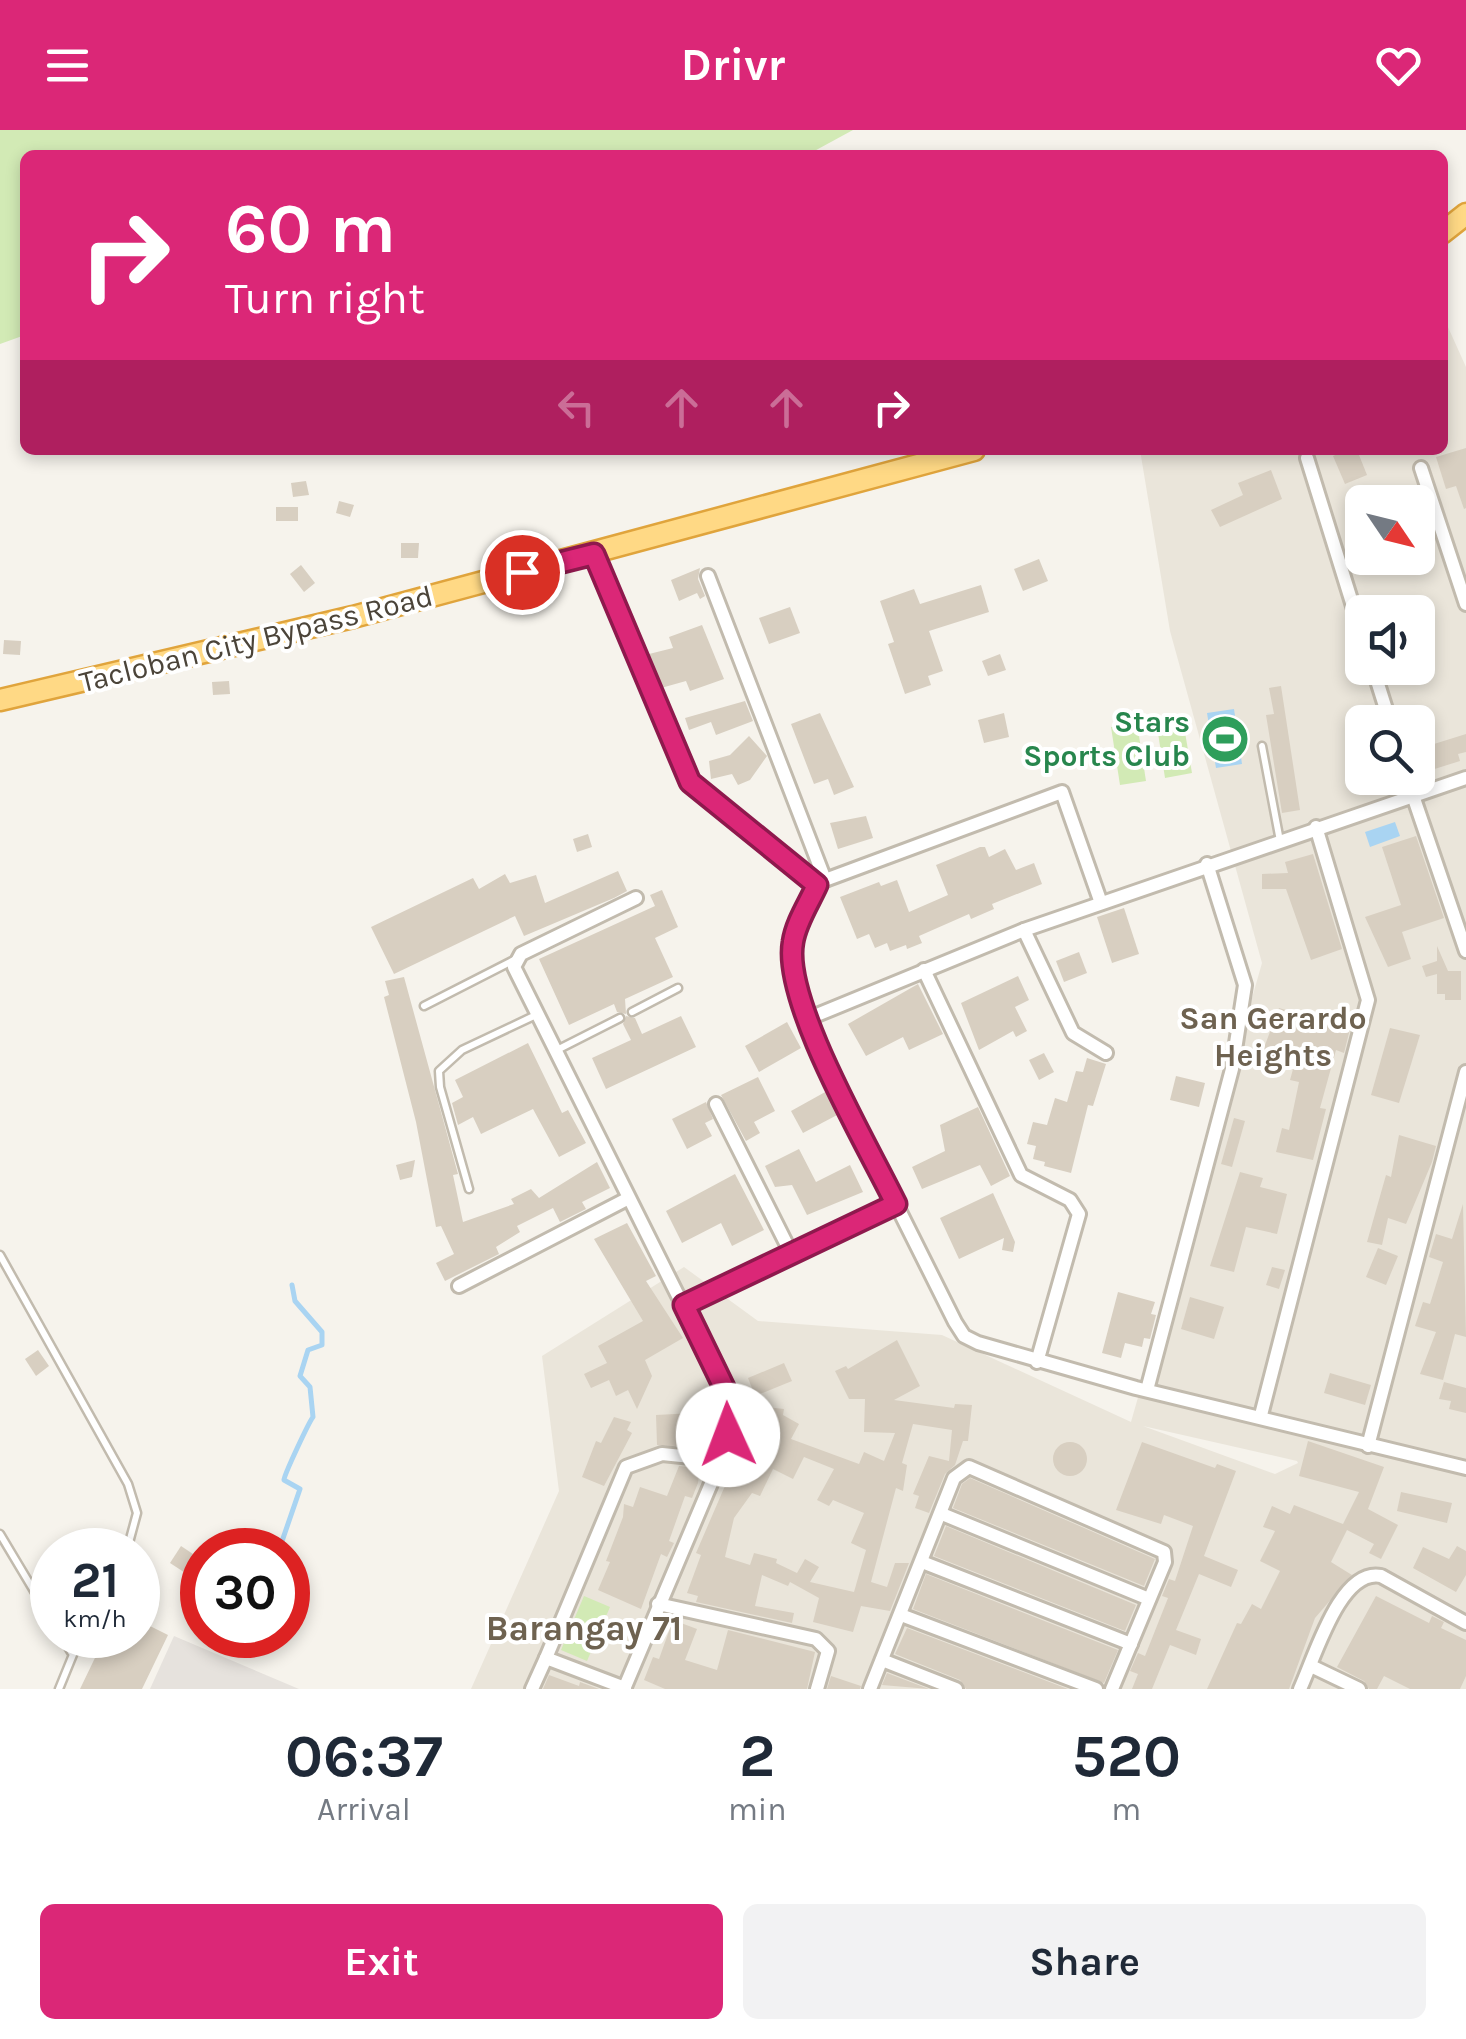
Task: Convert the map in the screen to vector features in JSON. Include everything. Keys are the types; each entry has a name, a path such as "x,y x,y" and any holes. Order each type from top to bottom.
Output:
{"highway":[{"name":"Tacloban City Bypass Road","path":"0,700 594,554 956,455"}],"street":[{"path":"1308,458 1350,595"},
{"path":"1421,468 1466,604"},
{"path":"594,554 690,782 821,883"},
{"path":"708,576 821,883 792,948 792,963 807,1020 964,1336 1036,1362 1466,1468"},
{"path":"1435,787 1466,778"},
{"path":"821,883 1062,792 1101,903"},
{"path":"807,1020 1024,930 1409,795"},
{"path":"1412,795 1466,952"},
{"path":"1261,1416 1368,1000 1316,828"},
{"path":"1147,1390 1232,1069 1246,985 1207,864"},
{"path":"546,1658 624,1689 720,1460 735,1410 514,967 515,959 636,898"},
{"path":"1024,930 1073,1033 1106,1053"},
{"path":"924,970 1021,1174 1070,1200 1078,1214 1036,1362"},
{"path":"1368,1446 1466,1072"},
{"path":"716,1104 791,1253"},
{"path":"459,1286 626,1198"},
{"path":"684,1305 896,1204"},
{"path":"532,1689 626,1468 662,1454 720,1460"},
{"path":"870,1689 954,1478 962,1468 978,1468 1158,1547 1165,1562 1112,1689"},
{"path":"942,1514 1149,1599"},
{"path":"922,1562 1131,1644"},
{"path":"1300,1689 1341,1599 1352,1583 1368,1574 1381,1576 1466,1624"},
{"path":"658,1604 816,1639 828,1651 817,1689"},
{"path":"901,1615 1096,1689"},
{"path":"882,1660 956,1689"},
{"path":"1311,1666 1360,1689"}],"lane":[{"path":"1262,746 1280,841"},
{"path":"424,1006 515,959"},
{"path":"632,1012 678,988"},
{"path":"469,1189 439,1071 462,1050 536,1015"},
{"path":"555,1051 620,1018"},
{"path":"0,1255 128,1484 137,1513 133,1528"},
{"path":"0,1534 30,1584"},
{"path":"59,1689 69,1658"}],"shaded area":[{"path":"1448,327 1466,367 1466,1689 471,1689 559,1491 542,1356 684,1267 758,1321 942,1335 1131,1422 1262,963 1170,631 1141,455 1448,455","holes":["1143,1426 1297,1461 1275,1474"]},
{"path":"174,1636 180,1639 180,1658 226,1658 299,1689 150,1689"}],"green space":[{"path":"0,130 853,130 816,150 20,150 20,337 0,344"},
{"path":"1182,715 1192,773 1165,778 1156,720"},
{"path":"1137,723 1146,781 1120,785 1111,727"},
{"path":"584,1596 610,1607 587,1661 561,1650"}],"water":[{"name":"Stars Sports Club","path":"1234,709 1242,764 1216,768 1207,713"},
{"path":"1395,822 1400,836 1370,847 1365,832"}],"building":[{"path":"1466,448 1464,509 1456,486 1446,489 1436,457"},
{"path":"1359,455 1367,475 1345,484 1333,456"},
{"path":"1271,470 1282,499 1220,527 1211,510 1243,495 1238,483"},
{"path":"306,481 309,495 293,497 291,483"},
{"path":"339,501 354,505 350,517 336,513"},
{"path":"276,507 298,507 298,521 276,521"},
{"path":"401,543 419,543 418,558 401,558"},
{"path":"1039,559 1048,581 1023,591 1014,569"},
{"path":"301,565 315,583 304,592 290,574"},
{"path":"700,568 698,579 705,596 700,599 697,593 679,601 671,580"},
{"path":"981,585 989,612 929,631 943,671 928,676 931,685 905,694 888,644 894,642 880,601 914,589 920,604"},
{"path":"790,607 800,633 769,644 759,618"},
{"path":"702,625 724,679 690,691 686,681 661,688 649,654 673,648 669,637"},
{"path":"4,640 21,641 20,655 3,654"},
{"path":"1000,654 1006,670 988,676 982,661"},
{"path":"229,681 230,694 213,695 212,682"},
{"path":"1281,686 1300,810 1282,813 1266,715 1274,714 1269,688"},
{"path":"745,701 753,721 716,735 711,722 689,730 685,718"},
{"path":"820,713 854,787 834,795 828,779 814,784 791,724"},
{"path":"1004,713 1009,737 984,743 978,720"},
{"path":"1466,734 1466,752 1458,754 1460,761 1435,769 1435,744"},
{"path":"749,736 767,756 750,780 738,785 732,774 711,779 709,761 730,755"},
{"path":"866,816 873,838 838,849 830,823"},
{"path":"588,834 592,847 577,852 573,839"},
{"path":"1416,836 1444,918 1402,932 1411,959 1388,967 1365,917 1401,905 1382,847"},
{"path":"985,847 989,857 1005,849 1016,870 1034,863 1042,884 992,904 994,909 971,919 969,914 919,936 922,943 907,949 906,945 890,951 887,943 875,948 869,934 857,939 840,897 879,882 881,886 897,880 909,912 948,895 936,865"},
{"path":"1313,854 1342,949 1311,960 1286,889 1262,889 1262,874 1288,873 1285,862"},
{"path":"618,871 627,891 614,898 524,936 515,916 394,974 371,927 473,878 479,889 505,874 510,883 536,875 545,903"},
{"path":"662,890 678,927 655,938 673,977 625,999 626,1014 617,1012 614,1004 569,1025 539,959 655,906 650,895"},
{"path":"1124,908 1139,954 1112,963 1097,917"},
{"path":"1437,946 1448,971 1461,971 1461,1000 1445,1000 1445,994 1437,994 1437,974 1426,977 1422,966 1437,961"},
{"path":"1079,952 1087,973 1064,982 1056,961"},
{"path":"1018,976 1029,1000 1015,1007 1027,1031 1016,1037 1013,1031 979,1050 961,1003"},
{"path":"404,977 458,1174 453,1175 463,1222 514,1204 511,1199 531,1189 539,1198 597,1162 610,1188 582,1202 586,1209 560,1222 553,1208 517,1226 520,1232 496,1247 499,1254 445,1281 436,1263 454,1254 441,1226 436,1227 416,1122 384,997 389,995 385,981"},
{"path":"918,984 943,1034 909,1050 903,1037 866,1056 848,1024"},
{"path":"1279,1008 1350,1029 1344,1053 1336,1050 1320,1108 1326,1109 1313,1160 1276,1152 1282,1128 1289,1130 1299,1082 1290,1080 1295,1062 1262,1053"},
{"path":"626,1016 635,1018 642,1034 681,1016 696,1047 606,1089 592,1058 631,1040 623,1024"},
{"path":"787,1022 801,1048 759,1072 745,1046"},
{"path":"1390,1028 1420,1035 1399,1103 1371,1095"},
{"path":"528,1043 562,1113 568,1110 586,1143 559,1157 533,1109 481,1134 473,1117 458,1125 452,1103 463,1097 455,1080"},
{"path":"1044,1053 1054,1072 1039,1080 1029,1060"},
{"path":"1087,1058 1106,1064 1093,1106 1088,1105 1071,1173 1044,1166 1045,1162 1033,1159 1036,1146 1027,1144 1033,1122 1047,1125 1055,1098 1067,1102 1076,1071 1083,1072"},
{"path":"1176,1076 1205,1083 1199,1107 1170,1100"},
{"path":"758,1077 775,1111 754,1122 760,1133 746,1141 721,1095"},
{"path":"827,1091 839,1114 803,1133 791,1111"},
{"path":"706,1102 713,1119 705,1123 712,1136 687,1149 672,1119"},
{"path":"978,1107 1010,1176 991,1186 980,1165 922,1189 912,1167 945,1151 940,1125"},
{"path":"1234,1118 1245,1121 1232,1167 1221,1164"},
{"path":"1399,1135 1436,1146 1432,1162 1406,1224 1388,1218 1382,1245 1367,1242 1386,1175 1391,1177"},
{"path":"799,1149 816,1182 850,1165 863,1192 807,1215 792,1185 775,1187 765,1166"},
{"path":"415,1160 412,1177 400,1180 396,1165"},
{"path":"1240,1172 1263,1178 1260,1187 1287,1194 1277,1234 1246,1227 1234,1272 1210,1266"},
{"path":"735,1174 764,1230 732,1246 721,1223 682,1243 666,1211"},
{"path":"993,1193 1015,1242 1013,1252 1002,1250 1004,1238 959,1259 940,1218"},
{"path":"1463,1204 1466,1337 1455,1334 1443,1380 1420,1374 1436,1332 1415,1326 1423,1302 1430,1304 1443,1262 1429,1257 1436,1234 1452,1239"},
{"path":"627,1223 656,1276 646,1281 683,1338 645,1360 652,1376 637,1409 628,1390 616,1396 609,1380 591,1388 584,1374 607,1363 598,1346 643,1321 594,1239"},
{"path":"1378,1248 1398,1256 1386,1285 1366,1277"},
{"path":"1272,1267 1285,1270 1279,1289 1266,1285"},
{"path":"1118,1292 1155,1302 1151,1314 1156,1315 1150,1339 1144,1338 1142,1347 1125,1343 1121,1358 1102,1353"},
{"path":"1190,1297 1224,1307 1214,1339 1181,1329"},
{"path":"897,1340 920,1386 894,1400 954,1408 955,1404 972,1405 968,1441 963,1441 955,1465 945,1474 929,1513 915,1508 919,1496 913,1494 929,1456 949,1461 952,1430 913,1424 902,1463 907,1465 903,1491 896,1488 871,1582 887,1587 895,1563 909,1563 890,1611 861,1606 853,1632 813,1622 819,1598 790,1582 788,1586 762,1575 755,1606 794,1613 792,1623 696,1602 698,1596 687,1593 701,1555 696,1553 734,1465 743,1469 758,1406 784,1409 783,1415 799,1424 791,1439 859,1464 864,1452 884,1461 895,1433 864,1432 865,1399 849,1399 835,1371 846,1366 848,1369","holes":["804,1457 834,1469 817,1500 829,1506 833,1500 864,1513 851,1543 866,1550 854,1592 810,1582 819,1567 805,1559 797,1573 776,1563 777,1559 754,1553 750,1565 725,1557 734,1518 752,1493 760,1496 773,1469 793,1479"]},
{"path":"38,1350 49,1366 36,1376 25,1359"},
{"path":"784,1363 792,1381 755,1396 748,1378"},
{"path":"1330,1373 1371,1385 1365,1405 1324,1393"},
{"path":"1444,1382 1466,1388 1466,1413 1449,1409 1451,1401 1439,1399"},
{"path":"694,1413 695,1447 657,1445 656,1415"},
{"path":"614,1417 631,1422 627,1430 632,1433 604,1486 582,1477 596,1441 601,1443"},
{"path":"1308,1441 1384,1467 1368,1509 1398,1525 1381,1559 1369,1553 1374,1544 1347,1530 1331,1562 1352,1575 1315,1618 1289,1689 1207,1689 1237,1623 1241,1624 1252,1604 1261,1609 1280,1571 1260,1561 1275,1531 1263,1527 1272,1506 1290,1514 1294,1505 1343,1524 1359,1492 1299,1476"},
{"path":"1070,1442 1082,1447 1087,1459 1082,1471 1070,1476 1058,1471 1053,1459 1058,1447"},
{"path":"1142,1442 1215,1468 1217,1464 1236,1471 1204,1556 1238,1570 1231,1587 1199,1574 1176,1630 1201,1639 1196,1655 1170,1645 1152,1689 1132,1689 1138,1674 1130,1671 1138,1653 1145,1656 1168,1598 1162,1596 1169,1579 1175,1581 1193,1526 1164,1515 1161,1524 1116,1510"},
{"path":"679,1466 700,1468 698,1483 692,1498 685,1496 669,1541 674,1543 667,1557 661,1554 641,1609 598,1590 610,1562 606,1561 624,1504 633,1507 640,1487 667,1496"},
{"path":"970,1478 1155,1559 1144,1586 953,1508 962,1484"},
{"path":"1401,1492 1452,1503 1447,1523 1397,1511"},
{"path":"946,1526 1136,1605 1125,1631 934,1556"},
{"path":"1457,1546 1466,1551 1466,1575 1456,1592 1413,1568 1423,1547 1449,1559"},
{"path":"180,1548 180,1570 170,1563"},
{"path":"926,1574 1118,1650 1104,1683 913,1609"},
{"path":"1376,1596 1429,1623 1432,1616 1444,1622 1441,1628 1466,1640 1466,1676 1460,1689 1410,1689 1384,1676 1377,1689 1369,1689 1364,1681 1337,1667"},
{"path":"673,1620 697,1629 685,1660 717,1670 728,1630 815,1652 807,1689 665,1689 644,1680 653,1657 659,1659"},
{"path":"907,1628 1068,1689 966,1689 960,1680 895,1654"},
{"path":"160,1631 168,1635 160,1652"},
{"path":"95,1658 157,1658 142,1689 80,1689"},
{"path":"887,1673 929,1689 882,1685"},
{"path":"549,1675 579,1686 580,1682 599,1689 543,1689"},
{"path":"831,1676 861,1686 860,1689 827,1689"}],"waterway":[{"path":"287,1528 300,1489 284,1480 313,1417 310,1387 300,1376 308,1350 322,1345 322,1332 295,1301 292,1285"}],"place":[{"name":"Stars Sports Club","path":"1225,739"}],"district":[{"name":"San Gerardo Heights","path":"1273,1036"},
{"name":"Barangay 71","path":"584,1628"}],"route":[{"path":"522,572 594,554 680,766 690,782 702,796 817,885 793,940 792,963 807,1020 896,1204 684,1305 735,1410 728,1435"}]}
